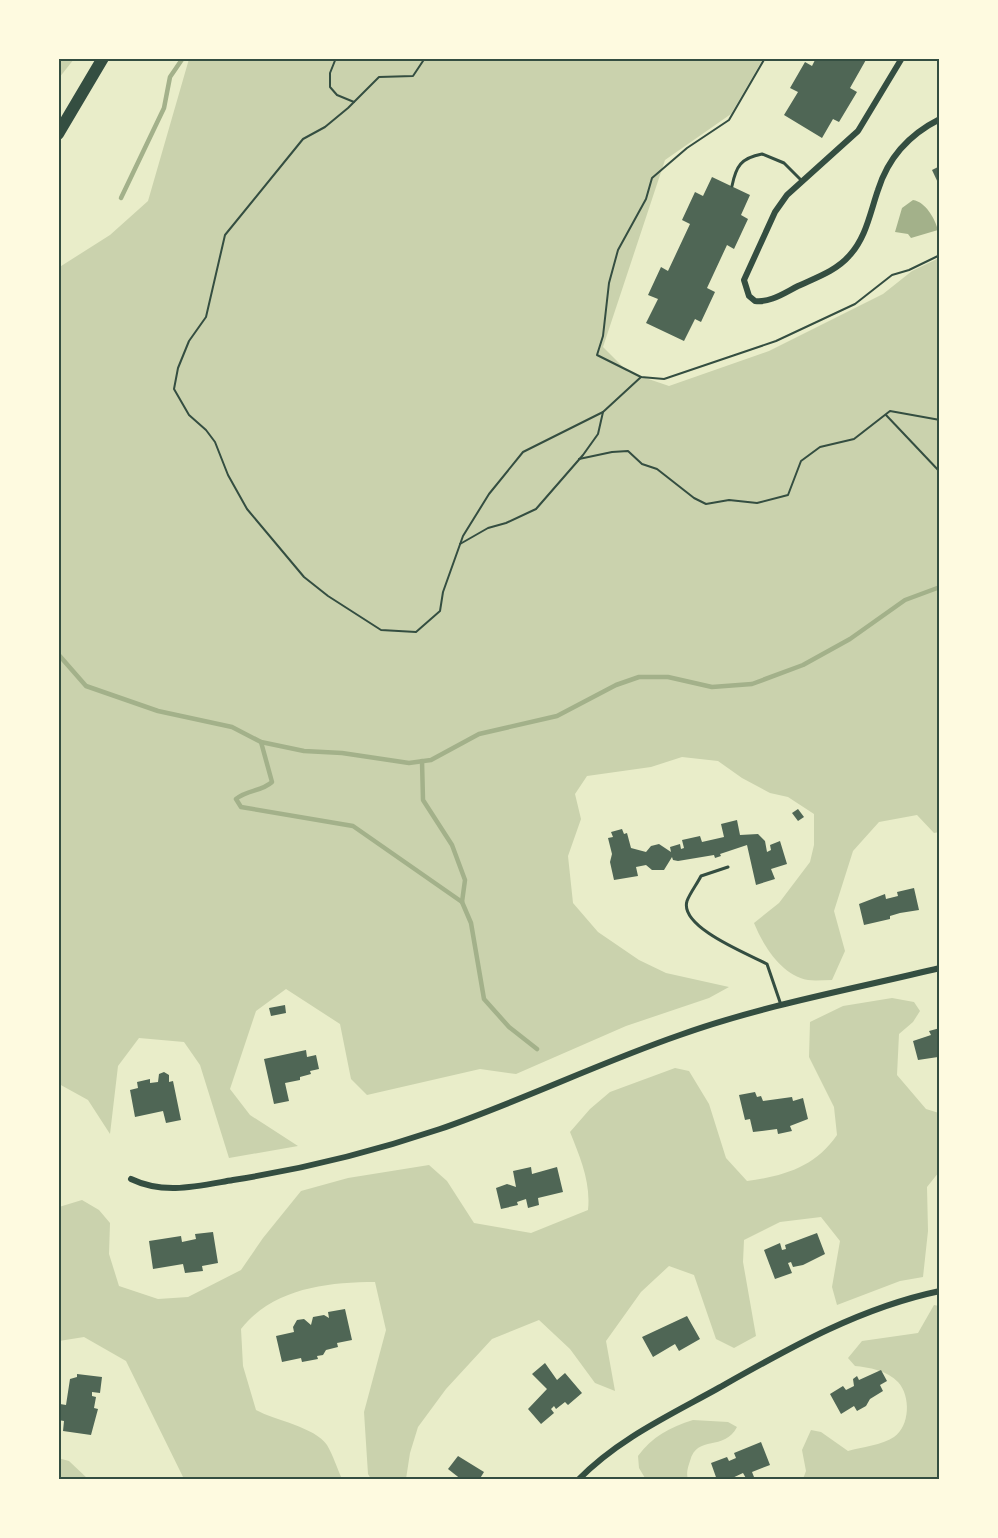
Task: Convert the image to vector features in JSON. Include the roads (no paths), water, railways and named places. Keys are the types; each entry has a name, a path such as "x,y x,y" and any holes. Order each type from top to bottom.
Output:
{"highway":[{"path":"58,134 103,58"}],"street":[{"path":"902,58 858,131 801,180 775,212 744,280 749,296 755,301 770,300 838,267 849,256 868,224 878,188 895,154 909,140 939,119"},
{"path":"131,1179 146,1186 178,1189 273,1174 351,1156 442,1129 681,1034 939,968"},
{"path":"578,1479 615,1446 783,1353 850,1319 918,1295 939,1291"}],"lane":[{"path":"732,186 736,166 741,161 762,154 784,163 801,180"},
{"path":"728,867 701,876 687,903 689,916 698,927 767,964 781,1007"}],"waterway":[{"path":"121,198 164,108 170,77 183,58"},
{"path":"58,654 86,686 158,711 232,727 261,742 304,751 342,753 409,763 431,760 479,734 557,716 616,685 639,677 668,677 712,687 752,684 803,665 850,639 905,600 940,587"},
{"path":"261,742 272,782 236,799 241,807 353,826 462,902"},
{"path":"422,761 423,800 452,845 465,880 462,902 471,923 484,999 509,1027 537,1049"}]}
